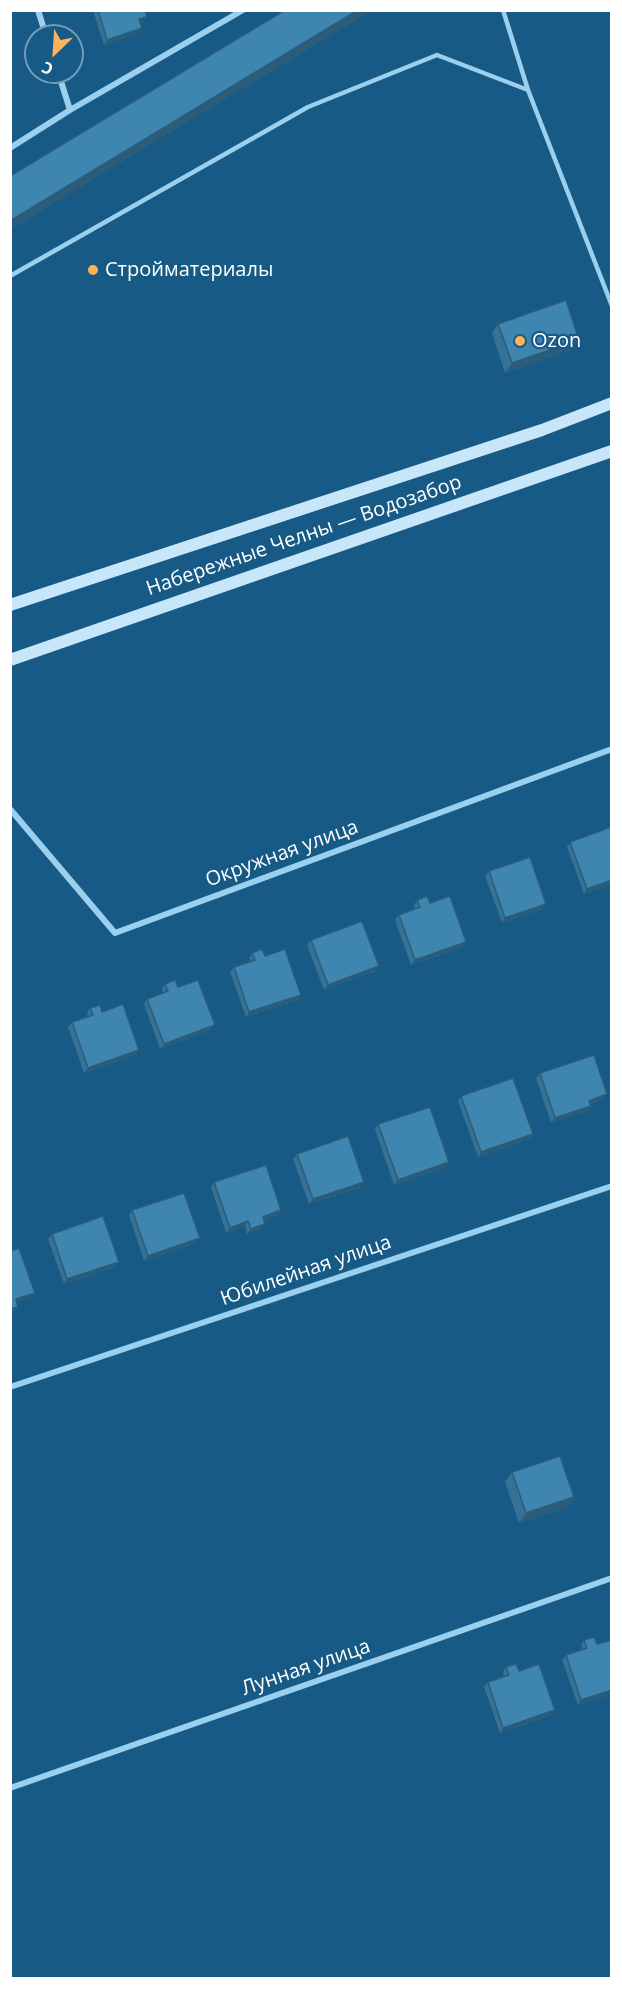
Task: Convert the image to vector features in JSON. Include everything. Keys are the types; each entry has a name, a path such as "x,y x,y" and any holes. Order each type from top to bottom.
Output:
{"main road":[{"name":"Набережные Челны — Водозабор","path":"10,605 542,430 612,403"},
{"name":"Набережные Челны — Водозабор","path":"10,660 612,451"}],"street":[{"path":"10,148 70,110 243,10"},
{"path":"62,84 70,110"},
{"name":"Окружная улица","path":"10,809 115,933 612,749"},
{"name":"Юбилейная улица","path":"10,1387 612,1186"},
{"name":"Лунная улица","path":"10,1788 612,1578"}],"lane":[{"path":"503,10 528,90 612,306"},
{"path":"10,276 308,107 437,55 528,90"}],"building":[{"path":"98,10 145,10 147,17 139,19 142,28 107,40"},
{"path":"285,10 358,10 10,221 10,176"},
{"path":"566,300 579,340 512,363 498,324"},
{"path":"611,827 612,880 587,889 570,842"},
{"path":"530,857 546,904 505,918 489,871"},
{"path":"427,896 430,903 450,896 466,942 415,960 399,915 420,907 417,900"},
{"path":"362,921 379,966 328,985 311,940"},
{"path":"262,949 265,956 285,949 301,995 249,1012 234,967 255,960 252,953"},
{"path":"175,980 178,987 198,980 215,1025 164,1044 147,999 168,991 165,984"},
{"path":"123,1004 139,1050 88,1068 72,1022 93,1015 90,1008 100,1005 102,1012"},
{"path":"594,1055 607,1094 589,1101 591,1106 555,1118 540,1073"},
{"path":"513,1078 533,1134 481,1152 461,1096"},
{"path":"430,1107 449,1162 398,1180 378,1124"},
{"path":"348,1136 364,1182 313,1199 297,1154"},
{"path":"266,1165 281,1210 263,1217 265,1224 251,1229 248,1221 230,1228 214,1182"},
{"path":"184,1193 200,1238 148,1256 132,1210"},
{"path":"103,1216 119,1262 67,1279 52,1234"},
{"path":"19,1248 35,1293 16,1299 18,1307 10,1309 10,1251"},
{"path":"560,1456 574,1497 526,1513 512,1472"},
{"path":"594,1637 597,1644 612,1640 612,1690 581,1700 566,1655 587,1648 584,1640"},
{"path":"516,1664 519,1671 539,1664 555,1710 503,1728 488,1682 509,1675 506,1667"}],"place":[{"name":"Стройматериалы","path":"93,270"},
{"name":"Ozon","path":"520,341"}]}
